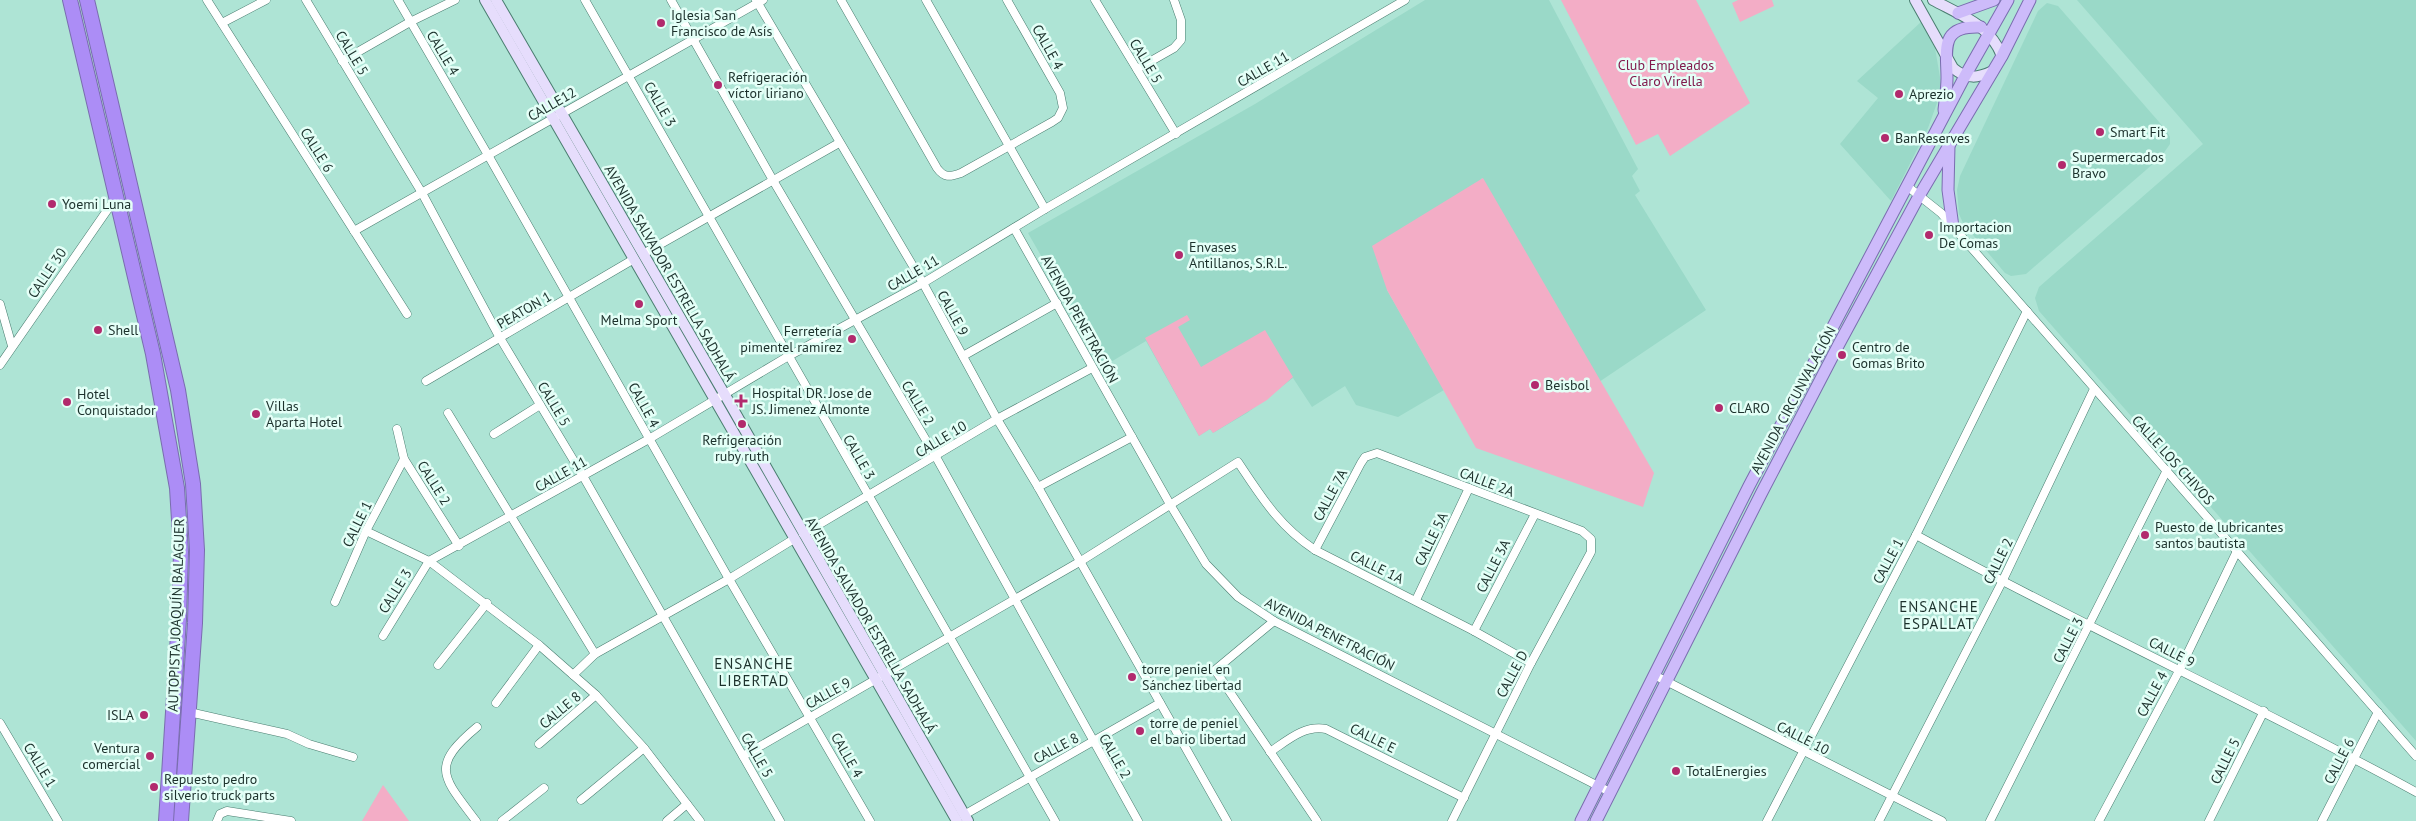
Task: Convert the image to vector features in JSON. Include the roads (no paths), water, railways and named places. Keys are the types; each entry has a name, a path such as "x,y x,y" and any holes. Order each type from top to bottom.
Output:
{"highway":[{"name":"AUTOPISTA JOAQUÍN BALAGUER","path":"70,0 164,405 180,520 179,618 166,821"},
{"name":"AUTOPISTA JOAQUÍN BALAGUER","path":"87,0 178,390 193,484 197,550 189,712 181,821"}],"main road":[{"name":"AVENIDA SALVADOR ESTRELLA SADHALÁ","path":"485,0 557,116 639,257 960,819"},
{"name":"AVENIDA SALVADOR ESTRELLA SADHALÁ","path":"496,0 557,116"},
{"path":"1915,0 1953,68 1965,76 1980,77 1994,71"},
{"path":"1933,0 1985,30 1997,43 2002,56"},
{"path":"1958,13 1994,0"},
{"name":"AVENIDA CIRCUNVALACIÓN","path":"1581,821 1735,514 1965,76 1985,30 2008,0"},
{"name":"AVENIDA CIRCUNVALACIÓN","path":"1596,821 1761,494 1920,196 1949,144 1994,71 2030,0"},
{"path":"1942,120 1947,82 1944,52 1950,38 1960,30 1985,30"},
{"path":"1949,144 1948,190 1953,227"}],"street":[{"name":"CALLE 6","path":"207,0 407,314"},
{"path":"222,24 266,0"},
{"name":"CALLE 5","path":"306,0 422,193 500,338 582,476 780,821"},
{"name":"CALLE 4","path":"398,0 488,154 729,579 870,821"},
{"path":"342,61 410,22 455,0"},
{"name":"CALLE 3","path":"585,0 710,217 787,357 1055,821"},
{"name":"CALLE 2","path":"671,0 774,182 936,457 1138,821"},
{"path":"841,0 937,168 944,175 949,177 961,173 1010,146"},
{"path":"926,0 1046,209"},
{"name":"CALLE 4","path":"1007,0 1060,94 1063,108 1058,118 1010,146"},
{"name":"CALLE 5","path":"1095,0 1176,134"},
{"path":"1137,69 1174,48 1181,40 1181,20 1174,0"},
{"name":"CALLE 11","path":"429,561 649,439 787,357 923,283 1046,209 1405,0"},
{"name":"CALLE12","path":"354,231 759,1"},
{"name":"CALLE 9","path":"759,1 923,283 997,419 1081,561 1227,821"},
{"name":"PEATON 1","path":"426,382 639,257 840,143"},
{"name":"CALLE LOS CHIVOS","path":"1907,186 1941,213 2416,756"},
{"name":"CALLE 30","path":"0,365 117,196"},
{"name":"AVENIDA PENETRACIÓN","path":"1014,228 1092,368 1206,564 1238,597 1274,621 1610,792"},
{"path":"963,356 1056,303"},
{"path":"0,304 12,346"},
{"name":"CALLE 1","path":"1767,821 1916,535 2027,311"},
{"name":"CALLE 10","path":"573,675 595,654 729,579 997,419 1092,368"},
{"name":"CALLE 2","path":"1879,821 2002,582 2094,389"},
{"path":"494,434 540,405"},
{"path":"448,412 595,654"},
{"name":"CALLE 2","path":"397,429 404,459 459,546"},
{"path":"1038,486 1132,438"},
{"name":"CALLE 2A","path":"1370,454 1377,453 1582,531 1591,539"},
{"name":"CALLE 7A","path":"1315,550 1360,463 1370,454"},
{"name":"CALLE 1","path":"335,602 366,531 404,459"},
{"name":"CALLE 9","path":"743,756 1081,561 1238,462"},
{"name":"CALLE 1A","path":"1238,462 1276,518 1294,536 1315,550 1416,600 1531,663"},
{"name":"CALLE 3","path":"1990,821 2167,470"},
{"name":"CALLE 5A","path":"1416,600 1469,488"},
{"name":"CALLE 3A","path":"1474,631 1535,514"},
{"path":"366,531 429,561 487,603 539,645 596,696 644,748 700,821"},
{"name":"CALLE 9","path":"1916,535 2002,582 2091,624 2179,671 2354,758 2416,792"},
{"name":"CALLE D","path":"1452,821 1531,663 1591,552 1591,539"},
{"name":"CALLE 4","path":"2100,821 2179,671 2237,551"},
{"name":"CALLE 3","path":"382,636 429,561"},
{"path":"438,665 487,603"},
{"path":"1274,621 1215,670 1317,821"},
{"path":"496,703 539,645"},
{"name":"CALLE 10","path":"1654,675 1666,683 1802,752 1942,821"},
{"name":"CALLE 8","path":"539,744 596,696"},
{"name":"CALLE 8","path":"960,819 1029,777 1093,743 1160,703"},
{"path":"189,712 288,734 309,744 353,757"},
{"name":"CALLE 5","path":"2209,821 2264,712"},
{"name":"CALLE 6","path":"2322,821 2378,712"},
{"name":"CALLE 1","path":"0,723 58,821"},
{"path":"476,821 454,792 444,770 454,748 478,727"},
{"name":"CALLE E","path":"1270,752 1302,731 1318,728 1326,729 1464,798"},
{"path":"581,800 644,748"},
{"path":"502,821 544,788"},
{"path":"667,821 687,804"},
{"path":"217,821 220,814 227,811 291,821"}],"place":[{"name":"Iglesia San Francisco de Asís","path":"661,23"},
{"name":"Refrigeración víctor liriano","path":"718,85"},
{"name":"Aprezio","path":"1899,94"},
{"name":"Smart Fit","path":"2100,132"},
{"name":"BanReserves","path":"1885,138"},
{"name":"Supermercados Bravo","path":"2062,165"},
{"name":"Yoemi Luna","path":"52,204"},
{"name":"Importacion De Comas","path":"1929,235"},
{"name":"Envases Antillanos, S.R.L.","path":"1179,255"},
{"name":"Melma Sport","path":"639,304"},
{"name":"Shell","path":"98,330"},
{"name":"Ferretería pimentel ramirez","path":"852,339"},
{"name":"Centro de Gomas Brito","path":"1842,355"},
{"name":"Beisbol","path":"1535,385"},
{"name":"Hospital DR. Jose de JS. Jimenez Almonte","path":"741,401"},
{"name":"Hotel Conquistador","path":"67,402"},
{"name":"CLARO","path":"1719,408"},
{"name":"Villas Aparta Hotel","path":"256,414"},
{"name":"Refrigeración ruby ruth","path":"742,424"},
{"name":"Puesto de lubricantes santos bautista","path":"2145,535"},
{"name":"torre peniel en Sánchez libertad","path":"1132,677"},
{"name":"ISLA","path":"144,715"},
{"name":"torre de peniel el bario libertad","path":"1140,731"},
{"name":"Ventura comercial","path":"150,756"},
{"name":"TotalEnergies","path":"1676,771"},
{"name":"Repuesto pedro silverio truck parts","path":"154,787"}],"district":[{"name":"ENSANCHE ESPALLAT","path":"1939,616"},
{"name":"ENSANCHE LIBERTAD","path":"754,672"}],"park label":[{"name":"Club Empleados Claro Virella","path":"1666,74"}]}
